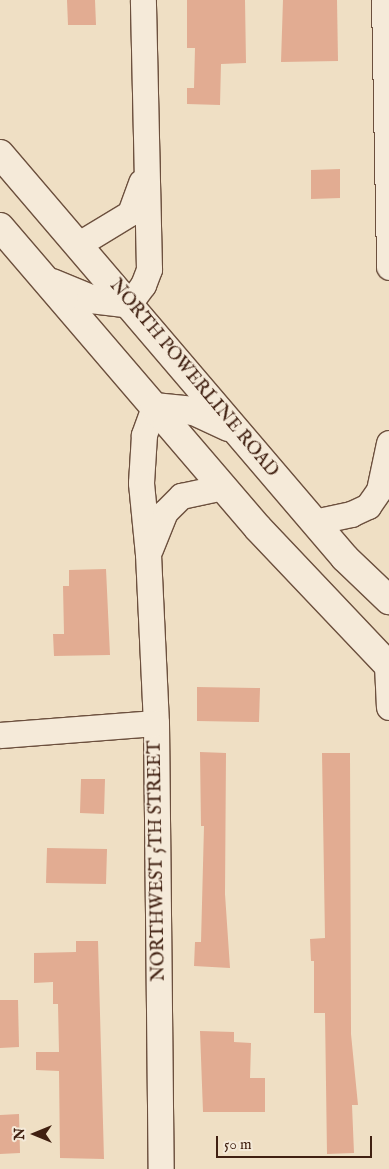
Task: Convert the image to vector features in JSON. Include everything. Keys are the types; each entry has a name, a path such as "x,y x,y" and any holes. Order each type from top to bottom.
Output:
{"main road":[{"name":"NORTH POWERLINE ROAD","path":"0,154 79,244 345,558 389,600"},
{"path":"0,227 223,487 322,598 388,665"},
{"path":"46,281 91,300 129,304"},
{"path":"154,407 194,411 235,429"}],"street":[{"path":"129,304 143,285 149,269 142,0"},
{"path":"384,0 389,267"},
{"path":"79,244 113,226 130,212 146,167"},
{"name":"NORTHWEST 5TH STREET","path":"154,407 144,435 141,483 148,554 156,723 161,1169"},
{"path":"314,522 351,514 368,506 379,490 389,443"},
{"name":"NORTHWEST 5TH STREET","path":"148,554 165,512 181,496 223,487"},
{"path":"388,665 389,707"},
{"path":"0,735 156,723"}],"building":[{"path":"67,0 95,0 96,25 68,25"},
{"path":"187,0 245,0 246,63 221,64 220,105 187,104 187,88 194,88 195,48 187,48"},
{"path":"283,0 337,0 338,61 281,62"},
{"path":"340,169 340,198 311,199 311,170"},
{"path":"106,569 110,655 54,656 53,634 64,634 63,586 69,586 69,570"},
{"path":"197,687 260,688 259,722 197,721"},
{"path":"200,752 226,753 225,894 230,968 194,966 195,942 201,942 204,826 201,826"},
{"path":"322,753 350,753 351,1034 358,1105 352,1105 354,1153 327,1154 325,1013 314,1013 314,961 311,961 310,939 325,938"},
{"path":"81,779 105,779 104,814 80,813"},
{"path":"47,848 107,849 106,884 46,883"},
{"path":"76,941 98,941 104,1159 60,1158 59,1071 36,1070 36,1052 59,1052 58,1004 53,1004 53,982 34,983 34,953 76,952"},
{"path":"0,1000 18,1000 19,1047 0,1048"},
{"path":"200,1031 234,1032 234,1042 251,1043 250,1078 265,1078 265,1112 203,1112"},
{"path":"19,1114 20,1153 0,1154 0,1115"}]}
